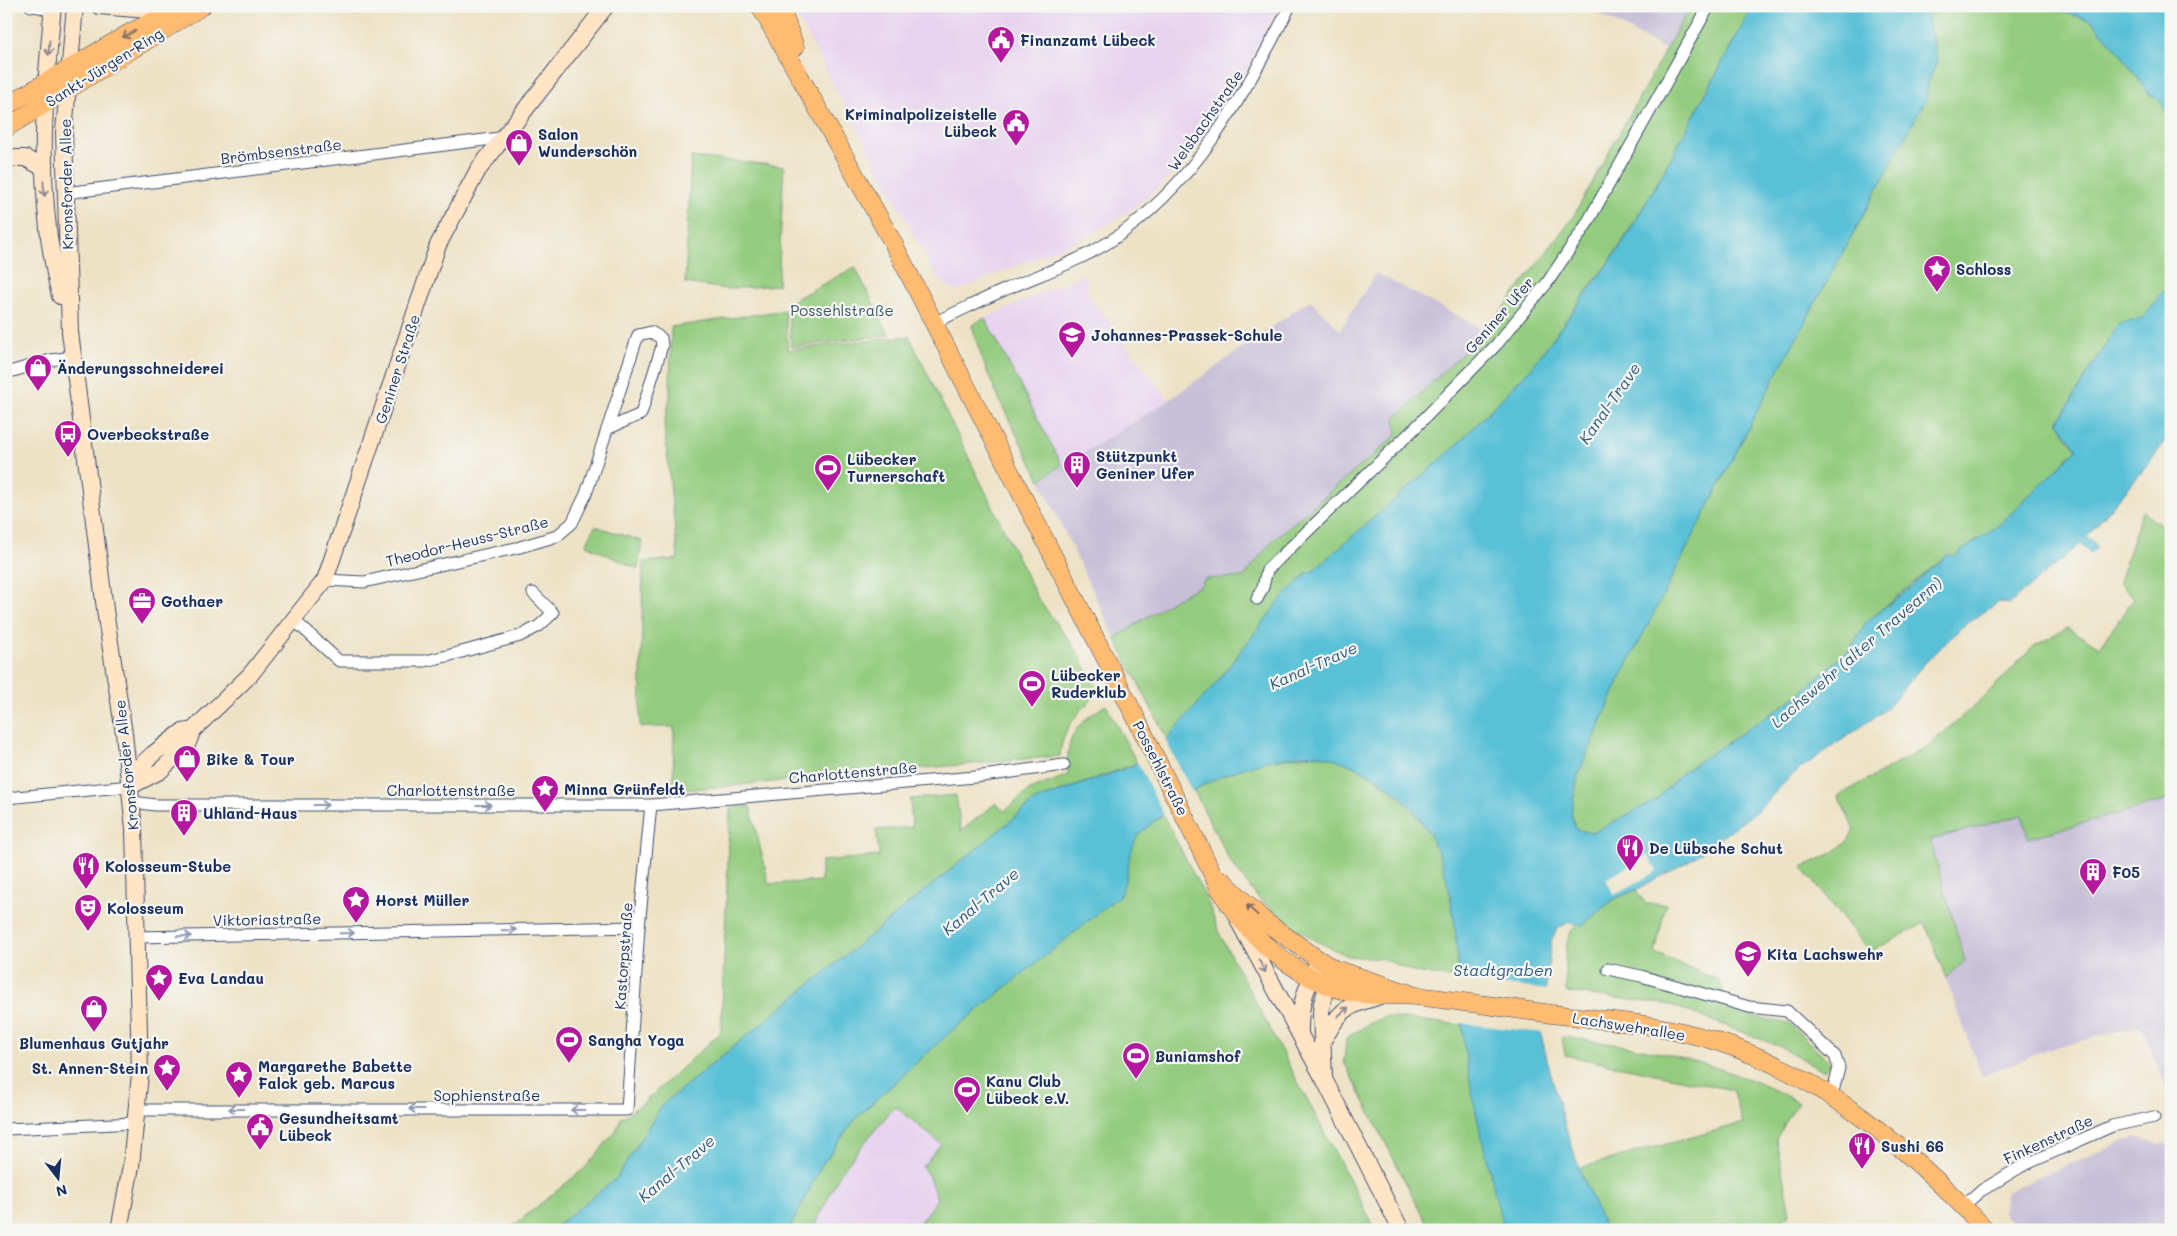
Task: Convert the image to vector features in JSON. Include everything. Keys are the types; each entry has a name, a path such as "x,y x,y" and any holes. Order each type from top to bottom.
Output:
{"main road":[{"name":"Kronsforder Allee","path":"75,6 64,132 70,332 106,617 133,802 140,1074 131,1166 119,1230"},
{"path":"99,6 178,9"},
{"name":"Sankt-Jürgen-Ring","path":"6,128 202,6"},
{"name":"Geniner Straße","path":"131,786 160,771 187,745 193,730 250,676 295,621 325,580 438,245 478,170 500,138 606,6"},
{"name":"Possehlstraße","path":"760,6 829,126 933,323 1136,718 1230,907 1325,1081 1401,1230"},
{"name":"Possehlstraße","path":"780,6 798,57 829,126"},
{"name":"Kronsforder Allee","path":"52,9 42,167 51,250 70,332"},
{"name":"Sankt-Jürgen-Ring","path":"6,106 133,31 178,9"},
{"path":"6,158 25,158 42,167"},
{"name":"Lachswehrallee","path":"1211,868 1263,920 1326,965 1415,996"},
{"name":"Lachswehrallee","path":"1230,907 1269,948 1311,978 1328,986 1377,997 1415,996 1637,1024 1715,1041 1778,1066 1832,1095 1909,1154 1986,1230"},
{"path":"1300,1038 1300,1014 1303,995 1311,978 1326,965"},
{"path":"1325,1081 1322,1009 1328,986 1326,965"},
{"path":"1322,1043 1338,1014 1352,1004 1377,997"}],"street":[{"path":"31,6 52,9"},
{"name":"Welsbachstraße","path":"933,323 1081,257 1110,242 1148,213 1184,178 1256,74 1290,6"},
{"name":"Geniner Ufer","path":"1257,598 1263,587 1267,570 1414,429 1497,344 1547,283 1590,217 1709,6"},
{"name":"Brömbsenstraße","path":"65,193 500,138"},
{"name":"Theodor-Heuss-Straße","path":"325,580 364,582 520,547 557,536 572,523 586,494 638,334 651,332 661,338 662,346 641,414 608,429"},
{"path":"6,373 51,360 73,357"},
{"path":"295,621 340,661 425,660 508,640 539,626 552,613 533,593"},
{"name":"Charlottenstraße","path":"133,802 155,805 651,805 1037,770 1064,765"},
{"path":"6,798 131,786"},
{"name":"Kastorpstraße","path":"627,1110 639,927 651,805"},
{"name":"Viktoriastraße","path":"136,937 639,927"},
{"path":"1608,969 1650,978 1749,1007 1787,1011 1835,1056 1839,1068 1837,1083 1832,1095"},
{"name":"Sophienstraße","path":"6,1129 137,1116 627,1110"},
{"name":"Finkenstraße","path":"1963,1206 1979,1192 2022,1166 2112,1126 2154,1117"}],"shaded area":[{"path":"795,6 1278,6 1243,78 1200,144 1159,187 1126,213 1090,235 957,291 938,280 814,48 800,21"},
{"path":"1585,6 1690,6 1666,50"},
{"path":"1376,273 1486,331 1395,418 1397,435 1272,541 1244,577 1205,579 1200,586 1178,597 1115,638 1040,480 1169,400 1310,300 1340,330"},
{"name":"Johannes-Prassek-Schule","path":"1085,274 1088,295 1169,400 1062,465 985,318"},
{"path":"2171,613 2171,1089 2168,1091 2141,1026 2048,1049 1982,1076 1925,923 1878,846"},
{"path":"895,1105 941,1144 928,1175 937,1199 914,1230 812,1230 842,1170"},
{"path":"2136,1136 2157,1144 2171,1143 2171,1230 2020,1230 2003,1212 2007,1191"}],"green space":[{"path":"1690,6 1753,6 1658,182 1618,249 1531,368 1453,449 1309,574 1307,572 1271,613 1204,699 1167,739 1115,638 1178,597 1200,586 1205,579 1244,577 1272,541 1397,435 1395,418 1486,331 1573,217"},
{"path":"1925,6 2041,6 2091,20 2121,54 2148,92 2161,102 2171,120 2171,281 2143,318 2119,323 2058,422 2077,449 1999,525 1953,557 1949,554 1867,621 1850,649 1796,697 1683,772 1656,800 1592,833 1575,829 1571,812 1578,775 1619,681 1767,392 1926,99 1929,80 1937,62"},
{"path":"691,157 784,166 778,285 727,289 685,283"},
{"name":"Possehlstraße","path":"855,267 889,335 791,347 788,303"},
{"name":"Lübecker Turnerschaft","path":"785,310 788,350 909,336 1038,599 1076,650 1099,692 1078,713 1068,728 1061,746 1060,756 673,791 674,727 640,727 643,562 678,559 664,425 670,397 671,327"},
{"path":"985,318 1062,465 1040,480 993,385 978,345 972,325"},
{"path":"2142,511 2171,533 2171,799 2028,838 2022,815 1930,840 1965,961 1946,978 1925,923 1870,952 1802,867 1833,852 1851,836 1854,829 1838,796 1927,747 1984,697 2034,646 2067,628 2100,647 2134,598 2119,582"},
{"path":"595,526 642,541 638,569 586,545"},
{"path":"1106,705 1137,763 1035,801 662,1105 616,1179 551,1230 508,1230 585,1168 616,1131 621,1118 642,1104 721,1032 730,808 750,806 769,884 821,881 821,861 879,856 876,830 912,827 910,799 956,795 961,831 996,803 1004,811 1030,790 1068,775 1068,751 1074,733 1080,725"},
{"path":"1320,755 1345,763 1369,774 1390,789 1409,807 1425,828 1438,850 1448,875 1454,911 1458,978 1416,973 1384,959 1348,956 1316,941 1291,925 1257,897 1230,861 1194,791 1223,775 1254,764"},
{"name":"Buniamshof","path":"1163,815 1207,900 1220,935 1376,1230 914,1230 937,1199 928,1175 922,1167 941,1144 895,1106 842,1170 812,1230 789,1230 821,1166 857,1117 948,1034 1119,896 1124,883 1133,842 1142,831"},
{"path":"1636,890 1646,904 1666,904 1655,953 1718,980 1729,1006 1757,1017 1790,1024 1830,1063 1824,1071 1781,1047 1671,1005 1566,992 1565,956 1568,938 1572,931 1577,925 1581,926 1614,899"},
{"path":"1385,1017 1462,1025 1480,1130 1505,1230 1430,1230 1344,1062 1346,1038 1372,1022"},
{"path":"1562,1037 1623,1045 1683,1058 1771,1088 1798,1102 1776,1139 1790,1214 1770,1230 1605,1230 1579,1168 1743,1123 1732,1090 1565,1055"}],"water":[{"path":"1753,6 1925,6 1937,62 1929,80 1926,99 1767,392 1619,681 1578,775 1571,812 1575,829 1592,833 1656,800 1683,772 1796,697 1850,649 1867,621 1949,554 1953,557 1999,525 2077,449 2058,422 2119,323 2143,318 2171,281 2171,431 2151,461 2087,536 2097,547 2090,553 2080,544 2009,604 1999,602 1962,627 1924,664 1884,711 1794,773 1758,810 1692,859 1636,890 1614,899 1581,926 1569,922 1557,929 1551,941 1541,1035 1560,1110 1579,1168 1605,1230 1505,1230 1498,1208 1470,1080 1461,1009 1455,927 1448,887 1437,850 1419,817 1391,788 1353,766 1333,758 1321,755 1308,755 1260,763 1213,780 1185,796 1139,834 1132,849 1125,881 1119,896 948,1034 857,1117 821,1166 789,1230 551,1230 616,1179 662,1105 1035,801 1132,766 1167,739 1216,683 1281,599 1308,572 1310,573 1453,449 1531,368 1619,249 1658,182"},
{"path":"2041,6 2164,7 2171,15 2171,120 2161,102 2148,93 2121,54 2091,20"}],"pier":[{"path":"1164,737 1193,794 1165,817 1136,760"},
{"path":"1648,855 1657,871 1614,895 1606,879"},
{"path":"1456,979 1548,990 1544,1033 1460,1023"}],"place":[{"name":"Finanzamt Lübeck","path":"1001,64"},
{"name":"Kriminalpolizeistelle Lübeck","path":"1016,147"},
{"name":"Salon Wunderschön","path":"519,167"},
{"name":"Schloss","path":"1937,293"},
{"name":"Johannes-Prassek-Schule","path":"1072,359"},
{"name":"Änderungsschneiderei","path":"38,392"},
{"name":"Overbeckstraße","path":"68,458"},
{"name":"Stützpunkt Geniner Ufer","path":"1077,489"},
{"name":"Lübecker Turnerschaft","path":"828,492"},
{"name":"Gothaer","path":"142,625"},
{"name":"Lübecker Ruderklub","path":"1032,708"},
{"name":"Bike & Tour","path":"187,783"},
{"name":"Minna Grünfeldt","path":"545,813"},
{"name":"Uhland-Haus","path":"184,837"},
{"name":"De Lübsche Schut","path":"1630,872"},
{"name":"Kolosseum-Stube","path":"86,890"},
{"name":"F05","path":"2093,896"},
{"name":"Horst Müller","path":"356,924"},
{"name":"Kolosseum","path":"88,932"},
{"name":"Kita Lachswehr","path":"1748,978"},
{"name":"Eva Landau","path":"159,1002"},
{"name":"Blumenhaus Gutjahr","path":"94,1033"},
{"name":"Sangha Yoga","path":"569,1064"},
{"name":"Buniamshof","path":"1136,1080"},
{"name":"St. Annen-Stein","path":"167,1092"},
{"name":"Margarethe Babette Falck geb. Marcus","path":"239,1099"},
{"name":"Kanu Club Lübeck e.V.","path":"967,1114"},
{"name":"Gesundheitsamt Lübeck","path":"260,1151"},
{"name":"Sushi 66","path":"1862,1170"}],"water label":[{"name":"Kanal-Trave","path":"1609,403"},
{"name":"Lachswehr (alter Travearm)","path":"1856,652"},
{"name":"Kanal-Trave","path":"1313,665"},
{"name":"Kanal-Trave","path":"980,901"},
{"name":"Stadtgraben","path":"1503,969"},
{"name":"Kanal-Trave","path":"676,1168"}]}
